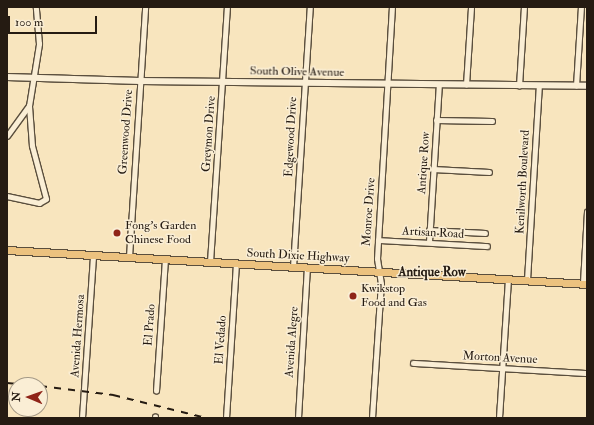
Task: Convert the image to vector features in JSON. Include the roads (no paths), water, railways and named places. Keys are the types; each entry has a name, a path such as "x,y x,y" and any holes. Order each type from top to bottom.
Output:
{"main road":[{"name":"South Dixie Highway","path":"7,250 585,284"}],"street":[{"path":"7,196 39,203 46,199 32,146 29,106 39,44 36,7"},
{"name":"Greenwood Drive","path":"129,257 145,7"},
{"name":"Greymon Drive","path":"210,262 227,7"},
{"name":"Edgewood Drive","path":"293,267 310,7"},
{"name":"Monroe Drive","path":"372,418 381,284 378,240 392,7"},
{"path":"466,85 471,7"},
{"path":"519,86 524,7"},
{"path":"576,86 581,7"},
{"name":"South Olive Avenue","path":"7,77 140,81 587,86"},
{"name":"Antique Row","path":"429,242 439,85"},
{"name":"Kenilworth Boulevard","path":"527,280 539,86"},
{"path":"7,136 29,106"},
{"path":"436,120 492,121"},
{"path":"433,168 489,172"},
{"path":"585,284 587,212"},
{"path":"429,230 485,233"},
{"name":"Artisan Road","path":"378,240 486,246"},
{"name":"Avenida Hermosa","path":"82,418 93,255"},
{"name":"El Prado","path":"156,391 165,260"},
{"name":"El Vedado","path":"226,418 236,264"},
{"name":"Avenida Alegre","path":"298,418 307,268"},
{"path":"499,418 508,279"},
{"name":"Morton Avenue","path":"413,363 587,373"}],"railway":[{"path":"48,387 113,395 206,418"}],"place":[{"name":"Fong's Garden Chinese Food","path":"117,233"},
{"name":"Kwikstop Food and Gas","path":"353,296"}],"district":[{"name":"Antique Row","path":"432,272"}]}
